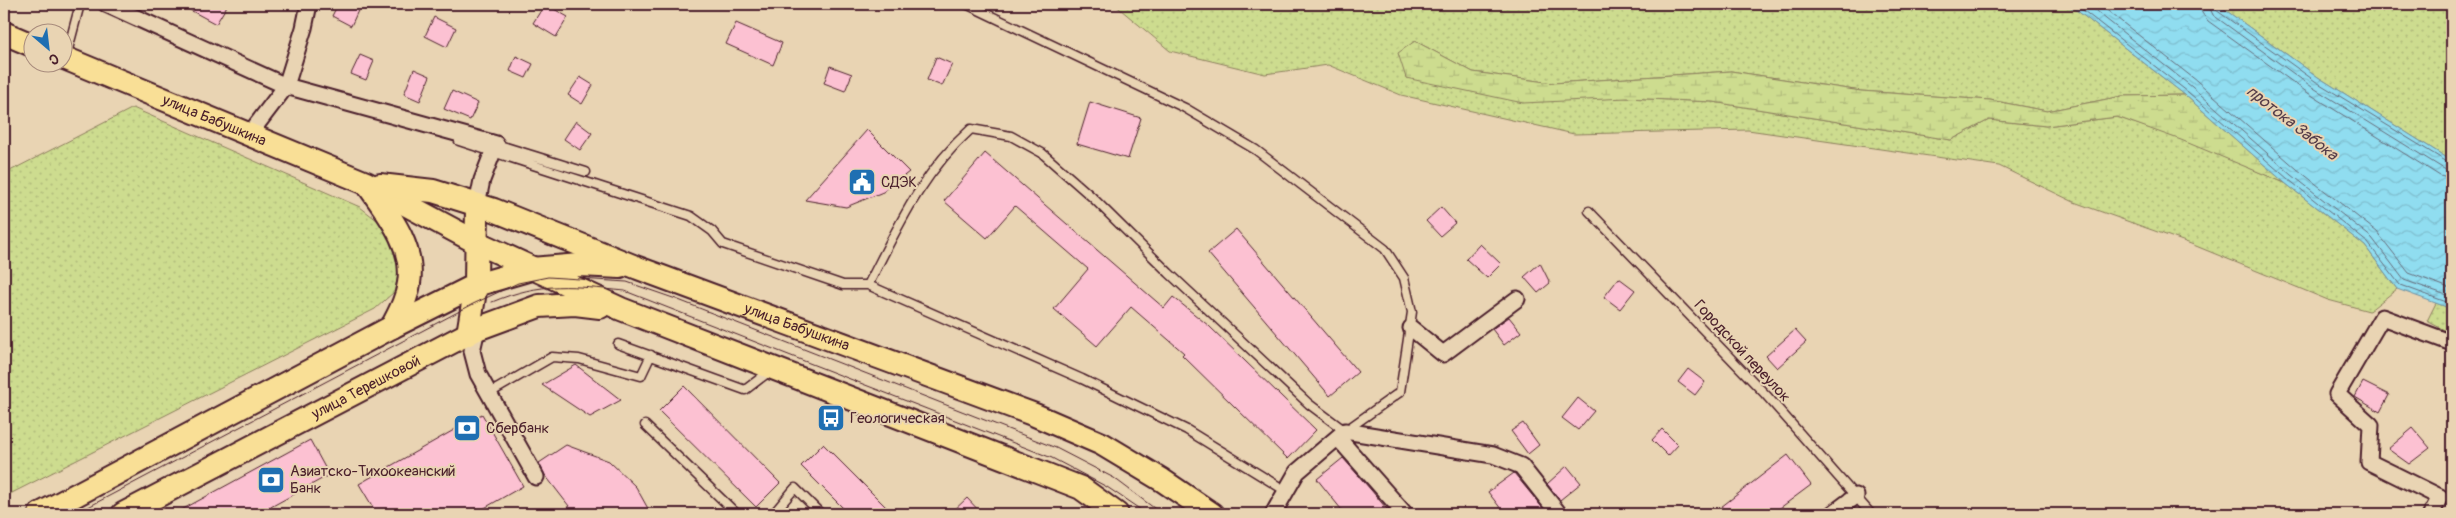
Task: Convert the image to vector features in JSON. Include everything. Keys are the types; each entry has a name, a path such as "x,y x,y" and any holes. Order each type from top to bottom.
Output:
{"main road":[{"path":"4,33 22,41"},
{"name":"улица Бабушкина","path":"72,61 366,184 476,242 621,309 1081,488 1107,512"},
{"name":"улица Бабушкина","path":"366,184 433,192 478,205 638,268 1035,415 1102,444 1162,480 1212,514"},
{"path":"366,184 394,222 409,259 410,283 392,327"},
{"path":"472,331 476,285 478,205"},
{"path":"40,514 392,327 476,285 532,269 580,265 638,268"},
{"name":"улица Терешковой","path":"123,514 472,331 520,312 552,304 575,304 621,309"}],"street":[{"path":"106,4 286,86 496,144 482,180 478,205"},
{"path":"248,136 286,86 304,28 309,4"},
{"path":"1411,328 1443,354 1517,299"},
{"path":"2431,514 2440,497 2369,462 2371,425 2337,394 2382,317 2452,344"},
{"path":"472,331 472,351 478,374 536,477"},
{"path":"1342,435 1405,514"},
{"path":"1273,514 1298,472 1342,435 1493,455 1521,466 1559,514"},
{"path":"1832,514 1856,496"}],"lane":[{"path":"72,31 80,4"},
{"path":"868,285 915,194 950,148 971,129 1011,136 1042,153 1092,196 1168,273 1342,435 1400,392 1412,312 1404,278 1385,249 1256,150 1185,108 966,4"},
{"path":"286,86 586,172 496,144"},
{"path":"286,86 691,216 712,231 722,244 843,285 868,285 1082,379 1187,430 1286,491"},
{"name":"Городской переулок","path":"1589,211 1766,395 1871,514"},
{"path":"618,344 745,390 774,369"},
{"path":"488,394 552,357 579,359 641,376 651,355"},
{"path":"645,425 737,514"},
{"path":"772,514 795,488 821,514"}],"green space":[{"path":"1114,4 2060,4 2075,9 2185,95 2122,96 2047,111 1990,100 1861,91 1731,71 1553,83 1473,72 1415,41 1406,78 1627,98 1713,102 1951,140 1989,120 2046,126 2117,117 2181,139 2285,183 2365,246 2397,289 2369,311 2328,300 2191,244 2074,202 1999,166 1748,130 1574,134 1401,95 1328,65 1265,74 1170,51"},
{"path":"2217,4 2452,4 2452,161 2318,77"},
{"path":"1415,41 1473,72 1553,83 1731,71 1861,91 1990,100 2047,111 2122,96 2185,95 2285,183 2181,140 2117,117 2046,126 1989,120 1951,140 1713,102 1627,98 1523,103 1406,78 1398,53"},
{"path":"133,108 360,207 382,224 393,244 401,265 394,292 375,309 4,497 4,174"},
{"path":"2436,303 2452,309 2452,334 2427,321"}],"water":[{"name":"протока Забока","path":"2060,4 2217,4 2318,77 2452,161 2452,309 2397,289 2365,246 2285,183 2185,95 2075,9"}],"building":[{"path":"179,4 228,4 216,24"},
{"path":"338,4 361,4 351,26 332,16"},
{"path":"545,4 568,17 556,37 533,23"},
{"path":"434,17 456,28 447,47 425,36"},
{"path":"736,23 782,43 773,65 726,44"},
{"path":"360,55 374,61 366,80 351,74"},
{"path":"516,56 533,64 526,78 510,71"},
{"path":"936,57 952,64 942,86 927,80"},
{"path":"830,66 852,74 845,91 824,83"},
{"path":"414,69 430,76 420,101 404,94"},
{"path":"580,77 593,85 582,104 568,95"},
{"path":"452,91 478,103 470,120 444,109"},
{"path":"1090,102 1141,118 1128,159 1077,144"},
{"path":"576,121 592,133 580,150 564,139"},
{"path":"867,130 909,172 883,192 846,207 805,200"},
{"path":"985,153 1164,308 1173,297 1209,326 1316,430 1288,459 1182,355 1184,353 1131,307 1097,346 1054,309 1088,269 1015,206 987,238 944,201"},
{"path":"1441,207 1455,223 1440,236 1426,221"},
{"path":"1236,229 1358,372 1330,396 1208,253"},
{"path":"1480,244 1501,264 1487,278 1466,259"},
{"path":"1540,263 1550,283 1538,293 1524,277"},
{"path":"1619,278 1635,290 1620,309 1604,297"},
{"path":"1509,317 1521,332 1504,345 1492,329"},
{"path":"1795,330 1806,342 1777,368 1766,356"},
{"path":"576,365 621,400 590,417 542,385"},
{"path":"1688,369 1705,382 1695,395 1678,382"},
{"path":"2363,382 2389,395 2380,412 2355,397"},
{"path":"684,386 780,483 756,507 659,411"},
{"path":"1578,398 1594,411 1578,430 1562,418"},
{"path":"482,414 523,486 474,514 377,514 359,484"},
{"path":"1523,423 1539,445 1528,454 1511,431"},
{"path":"2413,428 2430,448 2409,464 2388,449"},
{"path":"1662,429 1678,445 1668,456 1652,440"},
{"path":"310,440 329,475 258,514 174,514"},
{"path":"823,444 893,514 849,514 801,466"},
{"path":"566,445 609,461 636,487 651,514 557,514 569,506 545,475 539,463"},
{"path":"1788,455 1811,485 1772,514 1712,514"},
{"path":"1343,458 1391,514 1345,514 1317,479"},
{"path":"1567,466 1581,483 1560,500 1547,484"},
{"path":"1514,473 1546,512 1543,514 1505,514 1488,492"},
{"path":"967,498 982,514 950,514"}],"tram line":[{"path":"75,514 473,304 518,283 548,277 627,282 676,299 1056,448 1114,478 1162,514"},
{"path":"492,302 510,295 542,288 573,287 625,291 1052,458 1107,487 1147,514"}],"place":[{"name":"СДЭК","path":"862,182"},
{"name":"Геологическая","path":"831,418"},
{"name":"Сбербанк","path":"467,428"},
{"name":"Азиатско-Тихоокеанский Банк","path":"271,480"}]}
